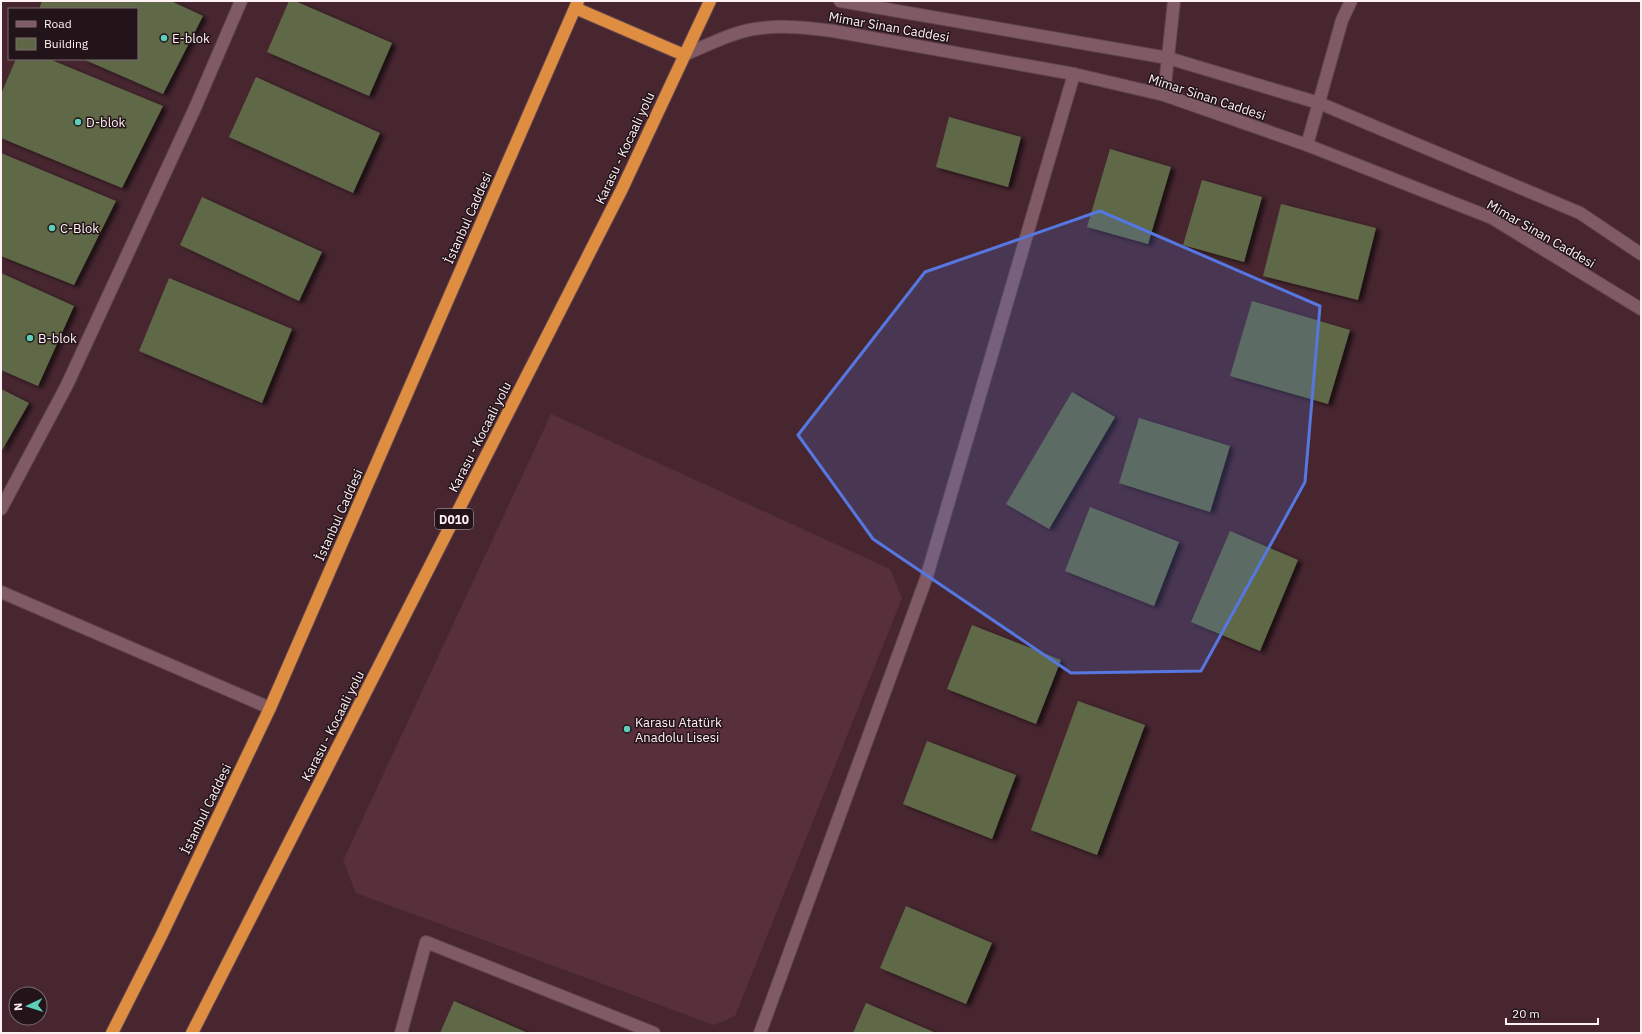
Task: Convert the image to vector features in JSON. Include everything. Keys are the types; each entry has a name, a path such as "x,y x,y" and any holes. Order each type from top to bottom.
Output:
{"highway":[{"name":"Karasu - Kocaali yolu","path":"192,1033 622,189 710,1"},
{"path":"575,3 684,55"},
{"name":"İstanbul Caddesi","path":"112,1033 162,934 270,708 575,3"}],"street":[{"path":"1,509 67,385 192,115 242,1"},
{"name":"Mimar Sinan Caddesi","path":"840,1 1168,58 1318,103 1580,213 1641,254"},
{"path":"1164,95 1174,1"},
{"path":"1307,145 1342,20 1351,1"},
{"name":"Mimar Sinan Caddesi","path":"684,55 729,37 761,28 794,26 833,31 1074,74 1164,95 1307,145 1492,218 1641,309"},
{"path":"760,1033 926,579 1074,74"},
{"path":"1,592 270,708"},
{"path":"402,1033 426,942 654,1033"}],"highlighted area":[{"path":"1100,211 1320,306 1305,482 1201,671 1071,673 873,539 798,435 925,272"}],"shaded area":[{"name":"Karasu Atatürk Anadolu Lisesi","path":"551,414 890,569 902,598 735,1016 714,1025 356,893 343,861"}],"building":[{"name":"E-blok","path":"42,1 171,1 203,16 163,94 85,60 138,60 138,8 39,8"},
{"path":"289,1 295,1 392,43 369,96 267,52"},
{"name":"D-blok","path":"16,60 51,60 163,106 122,188 1,138 1,94"},
{"path":"256,77 380,133 353,193 229,137"},
{"path":"949,117 1021,137 1008,187 936,167"},
{"path":"1110,149 1171,167 1148,244 1087,227"},
{"name":"C-Blok","path":"1,153 116,201 74,285 1,256"},
{"path":"1202,180 1262,197 1244,262 1183,245"},
{"path":"202,197 322,252 299,301 180,245"},
{"path":"1281,204 1376,228 1358,300 1263,276"},
{"name":"B-blok","path":"1,273 74,306 38,386 1,370"},
{"path":"169,278 292,329 262,403 139,351"},
{"path":"1252,301 1350,330 1328,404 1230,376"},
{"path":"1,389 29,403 1,452"},
{"path":"1072,392 1115,417 1049,529 1006,504"},
{"path":"1139,418 1230,446 1210,512 1119,483"},
{"path":"1090,507 1179,542 1154,606 1065,571"},
{"path":"1230,531 1298,560 1260,651 1191,622"},
{"path":"972,625 1061,660 1036,724 947,689"},
{"path":"1078,701 1145,725 1097,855 1031,830"},
{"path":"927,741 1016,775 992,839 903,804"},
{"path":"906,906 992,943 966,1004 880,968"},
{"path":"454,1001 528,1033 440,1033"},
{"path":"866,1003 936,1033 853,1033"}],"place":[{"name":"E-blok","path":"164,38"},
{"name":"D-blok","path":"78,122"},
{"name":"C-Blok","path":"52,228"},
{"name":"B-blok","path":"30,338"},
{"name":"Karasu Atatürk Anadolu Lisesi","path":"627,729"}]}
